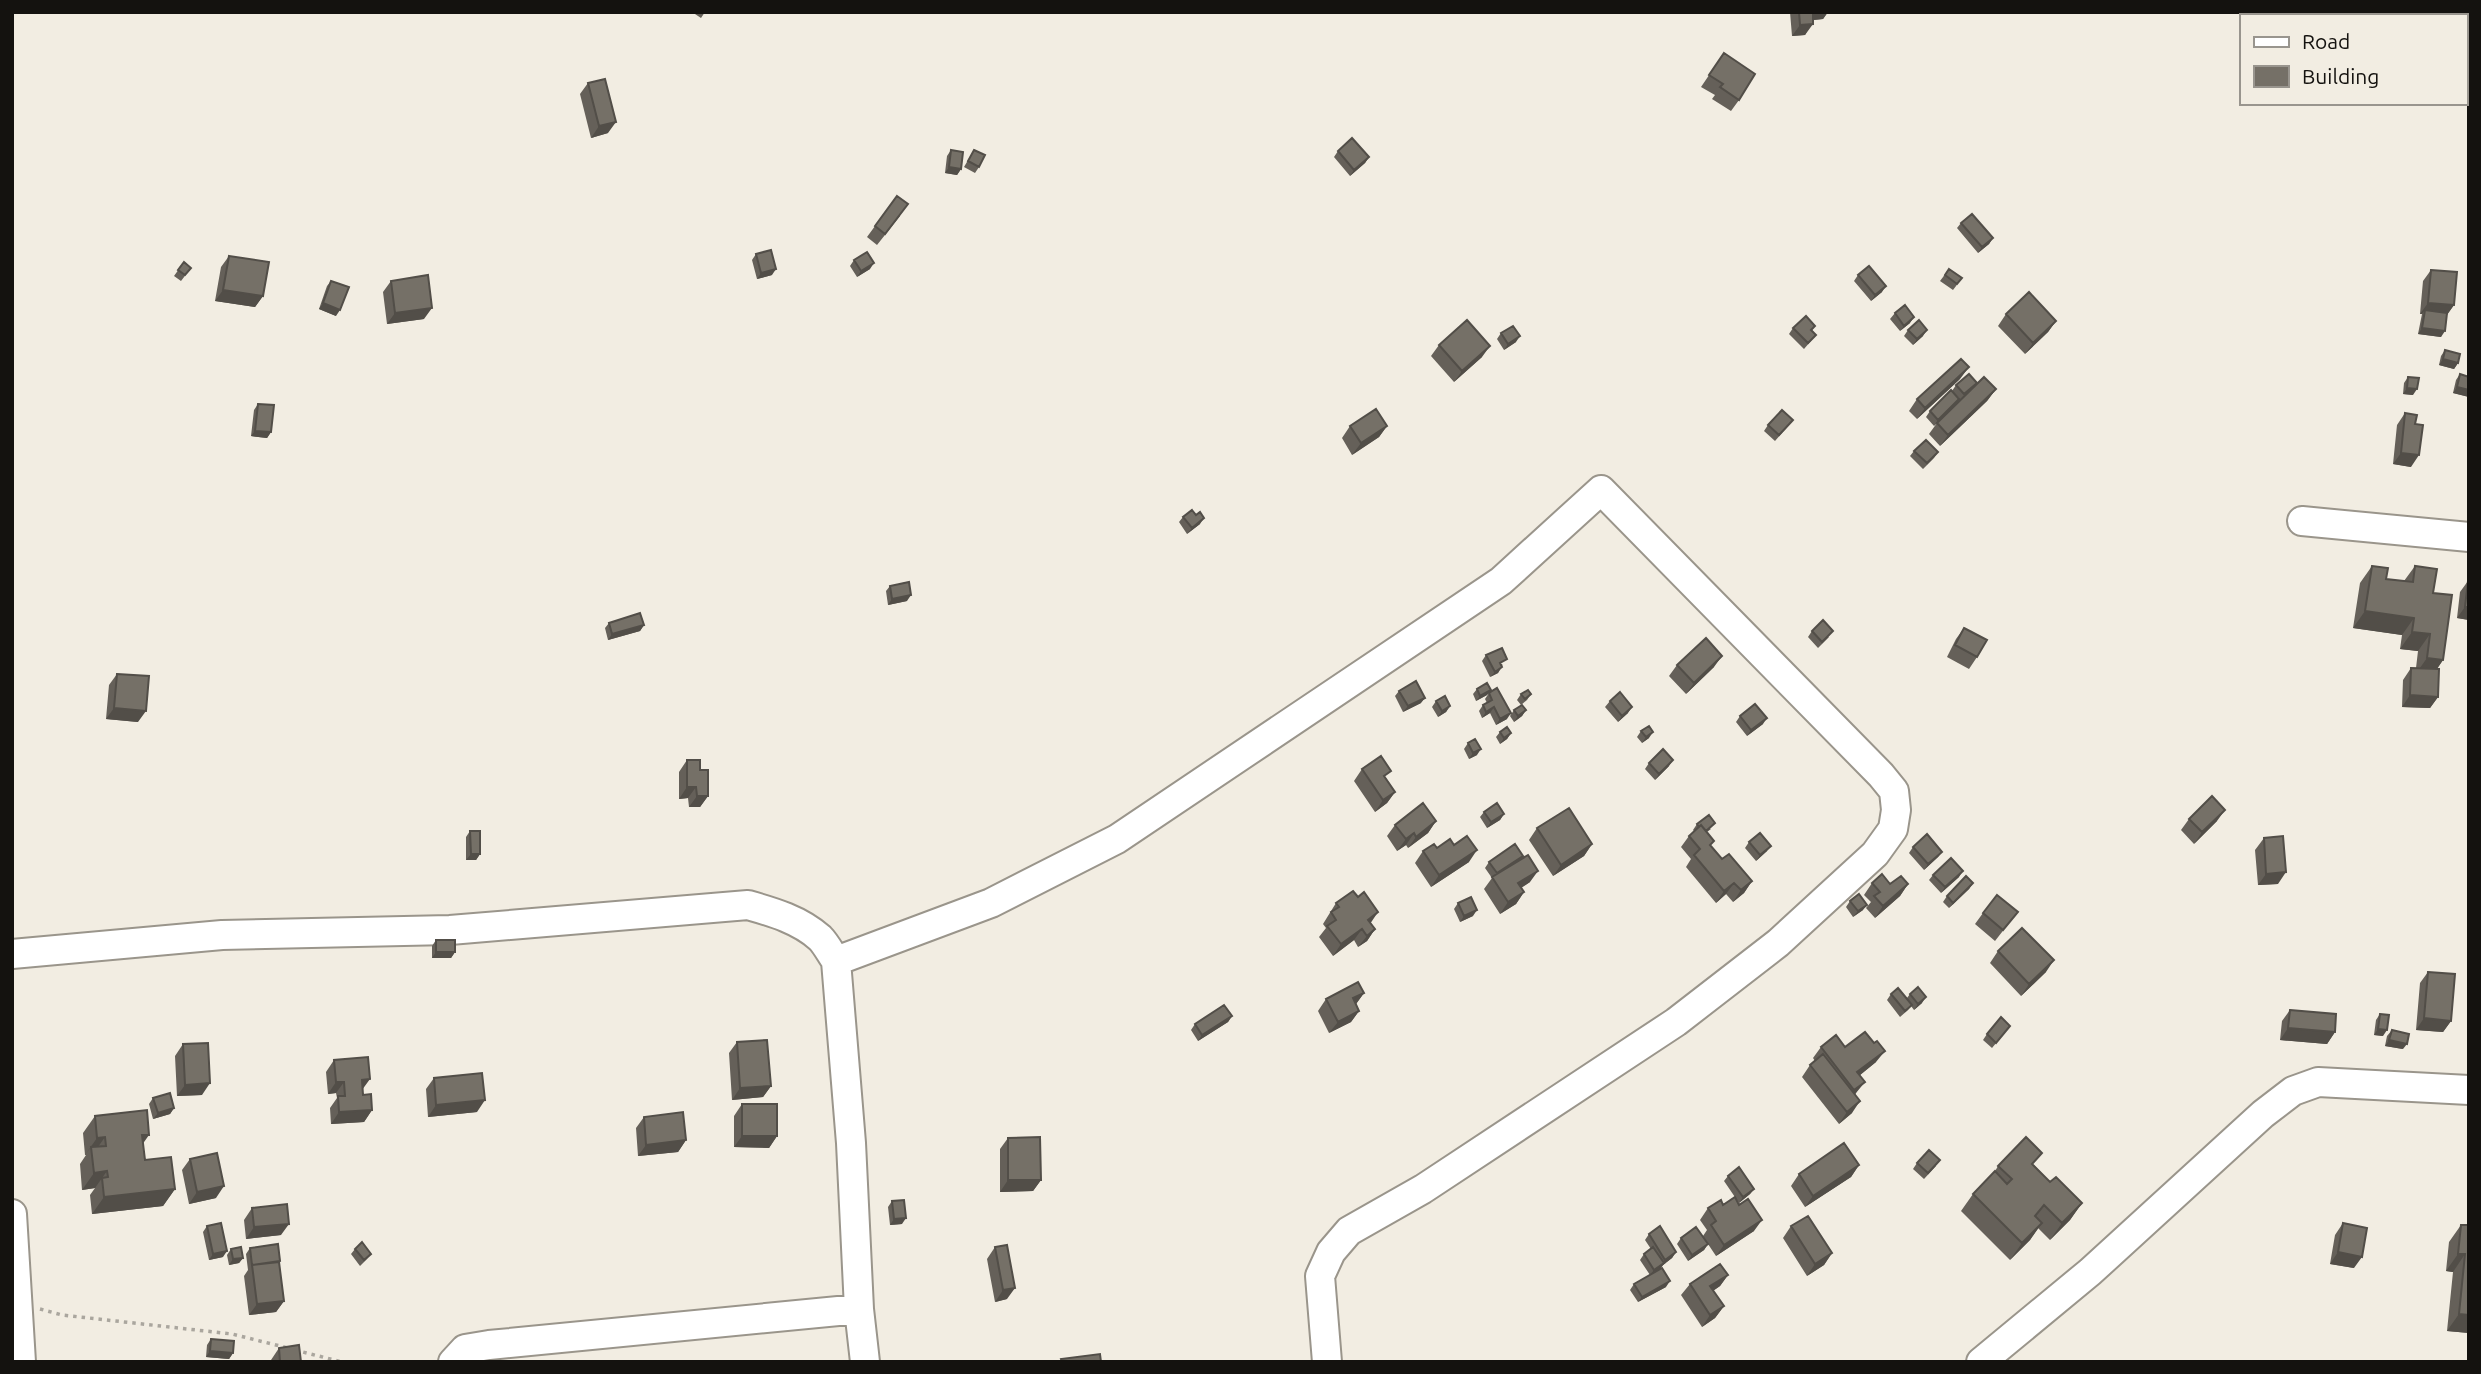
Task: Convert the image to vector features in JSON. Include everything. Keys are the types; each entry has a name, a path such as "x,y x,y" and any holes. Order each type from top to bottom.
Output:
{"street":[{"path":"836,961 991,903 1117,839 1501,581 1601,490 1881,775 1894,791 1896,810 1893,829 1875,854 1778,943 1676,1022 1423,1189 1349,1231 1331,1252 1320,1276 1326,1362"},
{"path":"2302,522 2469,537"},
{"path":"12,954 222,935 450,930 748,905 777,913 821,939 836,961 851,1143 859,1309 865,1362"},
{"path":"1981,1362 2090,1272 2263,1114 2293,1091 2318,1082 2469,1090"},
{"path":"12,1214 20,1362"},
{"path":"453,1362 465,1349 489,1345 859,1309"}],"path":[{"path":"18,1302 62,1315 232,1334 342,1362"}],"building":[{"path":"1799,12 1813,12 1813,24 1800,25"},
{"path":"1724,53 1755,74 1739,100 1720,87 1723,84 1709,75"},
{"path":"605,79 616,122 599,126 588,83"},
{"path":"1352,138 1369,157 1354,170 1338,151"},
{"path":"951,150 963,152 961,169 949,167"},
{"path":"974,150 985,155 979,167 968,161"},
{"path":"897,196 908,204 885,234 875,226"},
{"path":"1972,214 1993,238 1982,247 1961,223"},
{"path":"771,250 776,269 761,273 756,254"},
{"path":"867,252 874,263 861,271 854,260"},
{"path":"229,256 269,262 263,296 223,290"},
{"path":"184,262 191,268 185,275 178,270"},
{"path":"1869,266 1886,286 1875,295 1858,275"},
{"path":"1949,269 1962,278 1957,284 1945,275"},
{"path":"2431,270 2457,272 2454,305 2428,303"},
{"path":"428,275 432,308 395,313 391,281"},
{"path":"331,281 349,287 340,310 323,303"},
{"path":"2029,292 2056,321 2033,343 2006,314"},
{"path":"1905,305 1914,317 1904,326 1895,313"},
{"path":"2425,310 2447,313 2445,331 2422,328"},
{"path":"1806,316 1815,326 1811,330 1816,335 1808,343 1793,328"},
{"path":"1467,320 1490,346 1462,371 1439,345"},
{"path":"1919,320 1927,330 1917,339 1908,330"},
{"path":"1513,326 1520,336 1508,344 1501,333"},
{"path":"2445,350 2460,354 2458,363 2443,359"},
{"path":"1961,359 1969,367 1925,408 1917,399"},
{"path":"1969,374 1977,383 1964,394 1956,385"},
{"path":"2460,374 2469,377 2469,390 2457,387"},
{"path":"1984,377 1996,389 1948,435 1937,423"},
{"path":"2408,377 2419,378 2417,389 2407,388"},
{"path":"1951,390 1959,399 1938,420 1930,411"},
{"path":"258,404 274,405 271,432 255,431"},
{"path":"1376,409 1387,426 1361,443 1350,426"},
{"path":"1782,410 1793,420 1779,435 1768,425"},
{"path":"2405,413 2417,415 2415,424 2423,425 2419,455 2401,453"},
{"path":"1926,440 1938,452 1927,463 1914,451"},
{"path":"1192,510 1196,515 1200,512 1204,518 1192,528 1183,517"},
{"path":"2372,566 2388,568 2386,579 2413,582 2415,566 2437,569 2433,593 2452,595 2443,660 2427,658 2430,634 2412,632 2414,618 2365,611"},
{"path":"2468,581 2469,607 2465,607"},
{"path":"909,582 911,595 892,599 890,586"},
{"path":"640,613 644,625 612,634 609,623"},
{"path":"1823,620 1833,631 1822,642 1812,631"},
{"path":"1964,628 1987,640 1977,657 1955,645"},
{"path":"1706,638 1722,656 1694,683 1677,665"},
{"path":"1502,648 1507,659 1500,663 1502,667 1495,672 1486,655"},
{"path":"2411,668 2439,669 2438,697 2410,695"},
{"path":"117,674 149,676 146,711 114,708"},
{"path":"1416,681 1425,698 1408,706 1399,691"},
{"path":"1487,683 1491,690 1480,696 1477,689"},
{"path":"1497,688 1511,713 1500,719 1494,707 1486,712 1483,705 1492,700 1489,693"},
{"path":"1528,690 1531,694 1525,699 1521,694"},
{"path":"1620,692 1632,707 1622,716 1610,701"},
{"path":"1445,696 1450,706 1442,711 1436,701"},
{"path":"1755,704 1767,718 1751,730 1740,716"},
{"path":"1522,705 1526,710 1518,716 1514,710"},
{"path":"1649,726 1653,732 1646,737 1641,731"},
{"path":"1507,727 1511,733 1504,738 1500,732"},
{"path":"1475,739 1481,749 1473,753 1468,743"},
{"path":"1663,749 1673,760 1659,774 1649,763"},
{"path":"1381,756 1391,771 1384,776 1395,792 1383,800 1362,769"},
{"path":"687,760 700,760 700,770 708,770 708,796 697,796 696,787 687,787"},
{"path":"2212,796 2225,810 2202,832 2189,819"},
{"path":"1423,803 1436,821 1416,837 1414,833 1406,839 1395,825"},
{"path":"1497,803 1504,814 1491,822 1484,812"},
{"path":"1569,808 1592,844 1561,865 1537,828"},
{"path":"1709,815 1715,823 1706,831 1697,824"},
{"path":"1701,825 1714,841 1710,845 1722,859 1729,854 1752,881 1741,890 1734,883 1724,891 1694,855 1700,849 1689,836"},
{"path":"470,831 480,831 480,854 471,854"},
{"path":"1760,833 1771,846 1760,855 1749,842"},
{"path":"1927,834 1942,852 1928,864 1913,847"},
{"path":"1467,836 1477,850 1439,875 1423,851 1434,844 1437,848 1450,839 1454,845"},
{"path":"2283,836 2286,872 2266,874 2264,838"},
{"path":"1515,844 1523,856 1497,873 1489,862"},
{"path":"1528,855 1538,871 1518,883 1524,892 1508,902 1492,877"},
{"path":"1951,858 1963,871 1945,887 1933,875"},
{"path":"1882,874 1890,884 1901,876 1908,884 1883,906 1874,896 1880,892 1872,883"},
{"path":"1966,876 1973,883 1953,903 1947,896"},
{"path":"1353,891 1358,897 1364,892 1378,912 1368,920 1375,929 1367,936 1362,929 1341,944 1327,926 1336,920 1331,912 1339,907 1336,903"},
{"path":"1859,894 1867,905 1858,911 1850,901"},
{"path":"1997,895 2018,912 2003,930 1983,913"},
{"path":"1471,897 1477,910 1464,916 1458,903"},
{"path":"2022,928 2054,960 2029,984 1998,951"},
{"path":"436,940 455,940 455,952 436,952"},
{"path":"2428,972 2455,974 2451,1021 2424,1018"},
{"path":"1358,982 1364,993 1353,998 1359,1011 1338,1022 1326,999"},
{"path":"1918,987 1926,997 1918,1004 1910,994"},
{"path":"1898,988 1912,1005 1905,1011 1891,994"},
{"path":"1224,1005 1232,1016 1202,1035 1195,1024"},
{"path":"2290,1010 2336,1014 2335,1032 2288,1028"},
{"path":"2380,1014 2389,1015 2387,1030 2378,1029"},
{"path":"2001,1017 2010,1026 1996,1043 1987,1034"},
{"path":"2392,1030 2409,1034 2407,1044 2389,1040"},
{"path":"1865,1032 1885,1051 1857,1072 1865,1082 1854,1090 1821,1047 1836,1035 1845,1047"},
{"path":"767,1040 771,1086 740,1088 737,1042"},
{"path":"208,1043 210,1083 185,1085 183,1044"},
{"path":"1823,1054 1860,1101 1847,1112 1810,1065"},
{"path":"368,1057 370,1079 362,1080 363,1095 371,1094 372,1110 339,1112 338,1096 345,1096 344,1082 336,1082 334,1060"},
{"path":"482,1073 485,1100 436,1105 434,1078"},
{"path":"170,1093 174,1108 158,1113 153,1098"},
{"path":"742,1104 777,1104 777,1136 742,1136"},
{"path":"147,1110 149,1135 142,1135 145,1160 171,1157 175,1189 104,1197 102,1178 108,1177 107,1171 94,1173 91,1147 106,1146 105,1137 97,1138 95,1116"},
{"path":"683,1112 686,1140 646,1145 644,1117"},
{"path":"1040,1137 1041,1180 1008,1180 1008,1138"},
{"path":"2026,1137 2042,1153 2032,1164 2050,1182 2056,1177 2082,1203 2062,1223 2044,1205 2035,1216 2042,1223 2022,1243 1973,1194 1995,1171 2007,1184 2012,1179 1998,1166"},
{"path":"1844,1143 1859,1165 1813,1196 1799,1174"},
{"path":"1929,1150 1940,1160 1928,1173 1917,1163"},
{"path":"217,1153 224,1186 197,1192 190,1159"},
{"path":"1739,1167 1754,1189 1743,1197 1728,1176"},
{"path":"1735,1197 1739,1205 1748,1199 1762,1220 1724,1245 1711,1225 1716,1221 1708,1208 1721,1200 1723,1205"},
{"path":"904,1200 906,1218 894,1219 892,1201"},
{"path":"287,1204 289,1224 254,1227 252,1208"},
{"path":"1808,1216 1832,1253 1815,1264 1791,1226"},
{"path":"221,1223 227,1251 213,1254 207,1226"},
{"path":"2343,1223 2367,1228 2362,1257 2338,1252"},
{"path":"2461,1225 2469,1225 2469,1315 2459,1314 2465,1254 2458,1254"},
{"path":"1660,1226 1676,1252 1665,1260 1649,1234"},
{"path":"1696,1227 1708,1244 1692,1255 1681,1238"},
{"path":"362,1242 371,1254 364,1260 355,1249"},
{"path":"278,1244 280,1261 252,1265 250,1248"},
{"path":"1007,1245 1015,1288 1003,1290 995,1247"},
{"path":"241,1247 243,1258 233,1259 231,1249"},
{"path":"1653,1247 1664,1263 1654,1270 1644,1254"},
{"path":"279,1262 284,1301 257,1304 252,1265"},
{"path":"1720,1264 1728,1275 1710,1286 1724,1306 1710,1315 1690,1284"},
{"path":"1662,1268 1670,1281 1642,1297 1634,1284"},
{"path":"211,1339 234,1341 233,1353 210,1351"},
{"path":"299,1345 301,1362 280,1362 279,1348"},
{"path":"1100,1354 1101,1362 1062,1362 1061,1359"}]}
